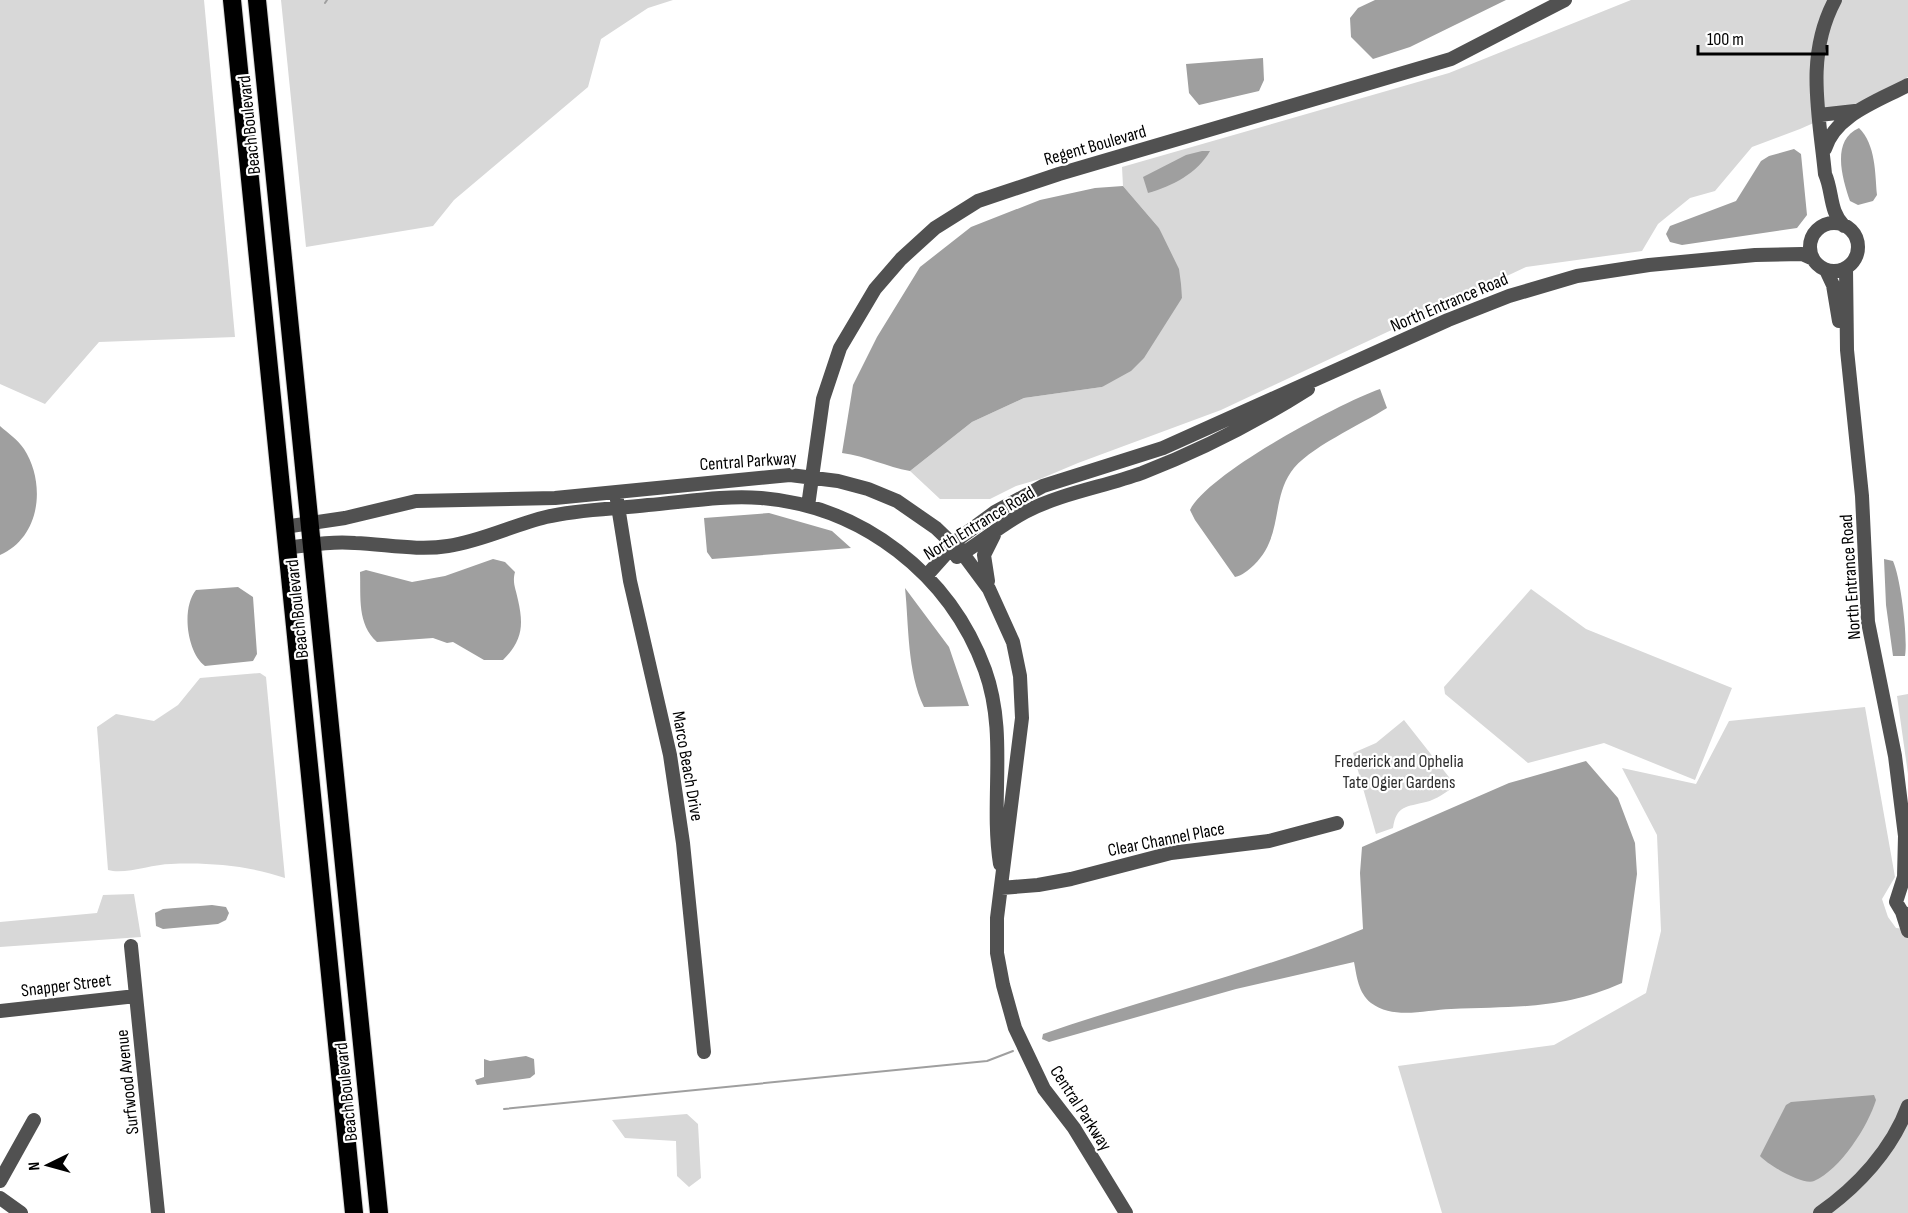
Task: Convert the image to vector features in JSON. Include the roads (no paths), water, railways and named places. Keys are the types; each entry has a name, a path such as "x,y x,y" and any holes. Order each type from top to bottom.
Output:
{"highway":[{"path":"232,0 354,1213"},
{"name":"Beach Boulevard","path":"257,0 379,1213"},
{"path":"256,249 268,269 285,279"},
{"path":"261,296 268,287 285,279"}],"street":[{"name":"Regent Boulevard","path":"808,506 823,399 840,348 854,320 874,289 901,259 936,228 970,207 1059,174 1451,59 1565,0"},
{"path":"1826,270 1846,268 1856,257 1858,245 1853,233 1844,226 1833,211 1830,186 1825,174 1819,115 1815,57 1826,16 1835,0"},
{"path":"1823,154 1834,130 1860,110 1908,85"},
{"path":"1819,115 1860,110"},
{"path":"1824,226 1822,184 1825,174"},
{"path":"1755,255 1801,244 1812,238 1824,226 1833,224 1844,226"},
{"path":"1812,238 1810,246 1813,259"},
{"path":"1755,255 1802,254 1813,259 1826,270 1833,285 1846,350"},
{"name":"North Entrance Road","path":"927,575 958,549 995,512 1043,486 1160,449 1487,304 1555,282 1644,266 1755,255"},
{"path":"1846,268 1846,350"},
{"name":"North Entrance Road","path":"1846,350 1862,496 1868,622 1893,748 1907,839 1905,885 1896,897 1905,914"},
{"name":"North Entrance Road","path":"958,549 1046,503 1141,473 1181,456 1287,403 1340,370"},
{"path":"1160,449 1170,450 1181,456"},
{"name":"Central Parkway","path":"284,527 310,524 416,501 555,498 768,475 813,476 868,489 897,501 936,528 958,549 989,589 1013,642 1020,676 1022,718 1001,883 997,953 1015,1028 1044,1089 1074,1128 1126,1213"},
{"name":"Marco Beach Drive","path":"616,490 630,581 670,755 683,843 704,1052"},
{"name":"Central Parkway","path":"286,548 351,542 420,548 448,546 547,517 737,497 784,501 808,506 866,529 893,547 927,575 963,623 976,649 992,693 998,738 994,831 1001,883"},
{"path":"989,589 984,555 998,530"},
{"name":"Clear Channel Place","path":"1001,883 1038,885 1071,879 1171,852 1269,841 1337,823"},
{"path":"1905,914 1908,930"},
{"name":"Surfwood Avenue","path":"131,946 158,1213"},
{"name":"Snapper Street","path":"0,1011 136,996"},
{"path":"1820,1213 1843,1196 1867,1173 1891,1140 1908,1106"},
{"path":"0,1181 34,1120"},
{"path":"0,1198 21,1213"}],"waterway":[{"path":"504,1109 987,1061 1013,1051"}],"park label":[{"name":"Frederick and Ophelia Tate Ogier Gardens","path":"1399,771"}]}
